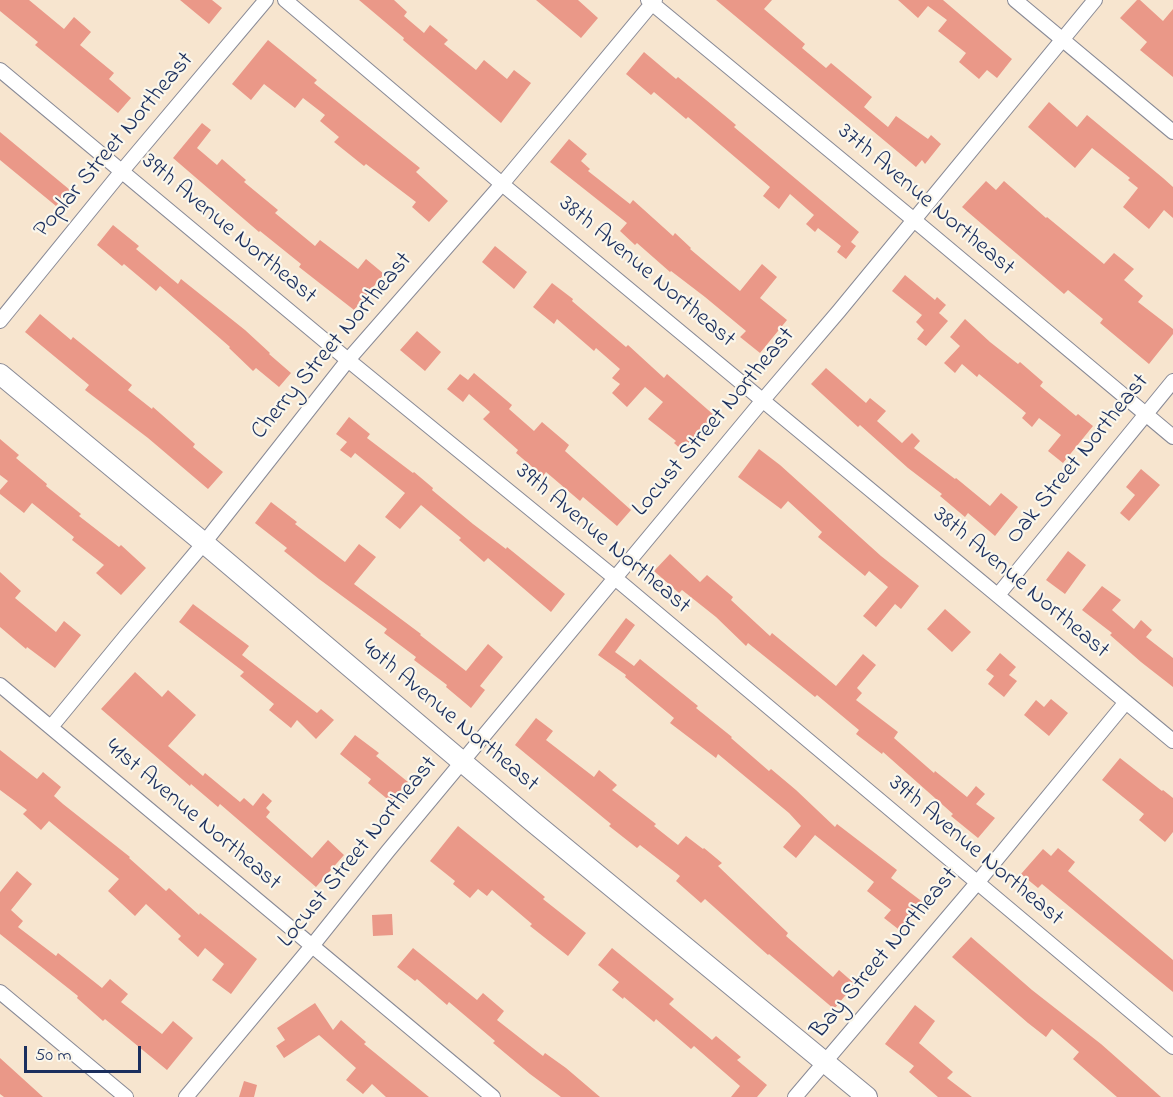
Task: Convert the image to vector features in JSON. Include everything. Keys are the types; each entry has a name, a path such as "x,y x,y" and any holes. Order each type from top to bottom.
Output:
{"street":[{"name":"Poplar Street Northeast","path":"0,321 266,0"},
{"name":"38th Avenue Northeast","path":"285,0 502,184 1173,741"},
{"path":"1015,0 1173,132"},
{"name":"Locust Street Northeast","path":"186,1097 1095,0"},
{"name":"Cherry Street Northeast","path":"51,727 204,543 348,360 502,184 652,1"},
{"name":"37th Avenue Northeast","path":"652,1 1173,437"},
{"name":"39th Avenue Northeast","path":"0,70 348,360 615,578 1173,1047"},
{"name":"40th Avenue Northeast","path":"0,374 462,762 867,1097"},
{"name":"Oak Street Northeast","path":"998,595 1173,381"},
{"name":"41st Avenue Northeast","path":"0,685 492,1097"},
{"name":"Bay Street Northeast","path":"795,1097 977,883 1126,702"},
{"path":"0,992 126,1097"}],"building":[{"path":"0,0 29,0 64,29 74,17 91,32 80,45 114,73 109,79 131,98 118,113 35,45 38,42 0,11"},
{"path":"180,0 212,0 222,8 209,24"},
{"path":"359,0 394,0 407,12 404,16 424,33 430,25 448,40 444,44 476,70 484,60 507,79 514,70 531,83 501,123"},
{"path":"536,0 578,0 598,18 581,38"},
{"path":"716,0 772,0 764,9 805,44 802,48 826,68 831,63 872,97 864,107 888,127 896,116 928,139 931,135 941,144 925,164 922,160 916,167"},
{"path":"898,0 943,0 1012,59 997,78 987,70 979,79 959,62 966,53 938,31 947,20 928,6 918,18"},
{"path":"1137,0 1140,0 1163,21 1173,9 1173,77 1140,50 1147,42 1120,18"},
{"path":"268,40 317,80 314,83 420,168 416,172 448,201 429,222 412,207 416,202 334,142 339,137 320,121 325,115 303,98 295,108 264,84 251,100 232,84"},
{"path":"644,52 711,104 736,125 734,127 859,232 851,242 856,246 846,259 837,252 841,246 818,228 815,232 806,224 814,215 790,194 779,209 763,196 770,187 688,117 686,119 654,92 651,95 626,74"},
{"path":"1049,102 1077,127 1087,115 1173,187 1173,218 1164,210 1149,229 1123,207 1138,188 1128,180 1130,178 1092,148 1075,168 1028,127"},
{"path":"202,123 211,130 197,148 217,165 222,159 246,180 244,182 278,210 275,213 315,246 320,240 358,269 366,259 384,274 354,310 299,267 301,264 259,232 173,158"},
{"path":"0,132 70,190 56,206 0,160"},
{"path":"569,139 587,154 581,161 590,169 588,171 630,204 633,200 673,236 675,233 690,249 740,291 762,264 777,277 760,298 787,320 760,353 740,337 746,331 670,272 637,243 635,245 620,231 627,223 550,162"},
{"path":"986,181 996,190 1004,181 1104,264 1114,253 1134,269 1124,280 1143,296 1138,302 1173,329 1173,334 1149,364 1100,323 1103,319 1068,290 1064,294 962,207"},
{"path":"113,225 139,246 136,249 178,284 181,279 245,330 291,373 279,387 256,368 253,371 230,347 160,286 156,291 97,245"},
{"path":"495,246 527,272 514,289 482,262"},
{"path":"905,275 935,300 937,297 946,305 939,313 948,321 926,346 917,339 924,330 916,322 922,315 892,291"},
{"path":"552,283 626,347 628,345 664,378 667,374 715,416 684,452 674,443 676,441 648,419 663,402 645,387 627,407 612,393 620,384 612,378 620,369 596,348 594,351 557,319 554,324 533,307"},
{"path":"40,314 71,340 73,337 132,385 128,390 152,409 153,407 195,444 193,447 223,472 208,489 148,438 85,390 89,385 25,332"},
{"path":"965,319 990,342 1018,364 1020,362 1043,382 1040,386 1076,416 1078,414 1093,426 1063,463 1048,451 1061,435 1039,418 1032,427 1022,418 1026,413 979,374 977,377 962,364 955,373 944,363 960,346 950,337"},
{"path":"417,331 441,352 425,371 400,350"},
{"path":"826,368 866,403 870,398 886,411 877,421 902,443 912,433 920,441 914,448 990,506 1001,493 1018,507 995,536 968,513 965,517 940,496 942,494 908,468 860,425 858,427 811,384"},
{"path":"474,373 512,405 509,409 534,431 542,422 569,445 565,451 631,510 617,526 583,497 580,501 546,472 543,476 516,453 518,450 483,419 490,412 469,394 463,402 447,389 460,374 468,380"},
{"path":"349,417 370,434 367,438 414,472 473,524 506,549 507,547 565,594 551,612 488,558 484,562 459,540 461,538 421,505 400,529 385,517 405,493 355,453 351,458 340,450 347,442 336,434"},
{"path":"0,439 19,455 16,458 47,484 46,486 81,514 79,516 119,547 121,545 146,568 121,595 96,573 104,565 72,540 74,537 32,503 24,513 0,494 0,490 8,481 0,475"},
{"path":"759,449 780,465 881,556 919,586 901,609 895,604 876,627 863,616 888,587 869,571 865,576 818,537 822,532 788,501 781,509 738,477"},
{"path":"1141,469 1160,485 1129,521 1120,513 1135,495 1126,487"},
{"path":"271,502 297,522 295,524 345,562 359,544 376,557 354,584 466,671 488,644 503,657 480,686 485,690 471,708 446,687 447,685 414,660 416,657 384,633 387,629 284,551 287,548 255,523"},
{"path":"1068,551 1086,565 1065,594 1046,580"},
{"path":"670,554 700,582 707,575 733,597 731,600 770,636 772,633 836,686 863,654 876,665 857,688 862,693 856,700 898,732 894,738 934,773 935,771 967,797 976,786 985,794 976,804 995,818 978,838 951,816 953,814 883,752 882,754 856,734 859,730 817,695 815,697 748,643 746,646 716,617 682,590 679,593 654,571"},
{"path":"0,572 21,591 15,598 56,632 64,621 81,635 55,668 27,647 26,649 0,627"},
{"path":"1102,586 1121,600 1112,610 1134,629 1141,620 1152,630 1146,637 1173,658 1173,687 1110,635 1112,633 1082,610"},
{"path":"193,604 249,646 242,655 317,713 321,709 334,720 316,739 297,720 291,728 269,710 274,704 240,676 244,672 179,622"},
{"path":"945,609 971,632 952,652 927,629"},
{"path":"626,618 635,625 615,652 634,666 640,659 698,706 696,708 769,771 771,769 796,790 835,827 837,824 897,870 891,878 924,903 902,932 884,918 891,910 867,891 874,882 815,835 796,858 783,847 801,826 789,813 718,754 716,758 670,723 674,718 625,677 626,675 598,655"},
{"path":"1000,653 1016,667 1009,675 1017,681 1004,697 988,684 994,676 986,670"},
{"path":"135,672 162,697 168,690 196,715 168,746 203,776 205,773 240,802 244,798 253,806 263,793 272,801 266,808 270,812 266,817 312,858 328,840 344,855 316,887 220,804 218,807 191,784 190,786 101,709"},
{"path":"1051,699 1068,713 1049,736 1024,715 1036,700 1044,707"},
{"path":"536,718 553,731 546,740 594,777 599,770 617,785 612,790 656,824 654,826 678,845 686,836 704,848 722,863 718,866 788,933 786,936 833,977 839,970 855,984 834,1009 705,899 701,903 676,881 680,876 640,845 637,848 609,826 611,824 515,745"},
{"path":"355,735 379,753 376,756 408,782 391,802 368,783 371,779 340,754"},
{"path":"0,750 37,779 43,772 61,787 54,796 63,804 130,857 166,891 169,888 199,915 200,913 257,959 231,994 212,980 224,964 205,948 198,957 178,939 181,936 146,904 135,916 108,891 119,879 49,821 41,830 23,814 27,810 0,790"},
{"path":"1120,758 1173,798 1173,832 1165,842 1139,820 1144,814 1102,780"},
{"path":"458,826 586,933 568,956 530,926 532,924 492,890 487,896 478,889 470,898 453,884 455,881 430,861"},
{"path":"1058,848 1075,862 1068,871 1173,960 1173,992 1042,884 1038,888 1021,874 1043,849 1051,856"},
{"path":"17,871 32,884 11,910 23,921 18,927 56,956 58,953 102,988 110,979 128,994 121,1002 162,1034 173,1021 193,1038 167,1070 105,1019 103,1021 77,998 78,996 0,934 0,892"},
{"path":"392,914 393,935 373,936 372,915"},
{"path":"971,937 1032,990 1101,1044 1161,1097 1117,1097 1073,1059 1079,1052 1052,1029 1046,1037 1028,1023 952,957"},
{"path":"413,948 477,1000 483,993 504,1011 497,1020 543,1056 545,1053 566,1068 600,1097 561,1097 530,1074 449,1002 447,1005 417,979 415,981 397,967"},
{"path":"612,948 674,999 669,1004 712,1040 716,1036 741,1057 737,1060 767,1085 757,1097 731,1097 740,1086 694,1046 691,1049 656,1019 654,1022 612,990 619,982 598,965"},
{"path":"315,1003 333,1030 341,1020 366,1042 364,1044 429,1097 386,1097 372,1084 363,1094 346,1080 356,1068 319,1035 284,1058 276,1046 285,1040 277,1028"},
{"path":"915,1005 935,1021 919,1043 953,1072 947,1078 972,1097 938,1097 909,1072 914,1066 885,1044"},
{"path":"0,1058 43,1097 4,1097 0,1094"},
{"path":"244,1081 257,1085 254,1097 239,1097"}]}
